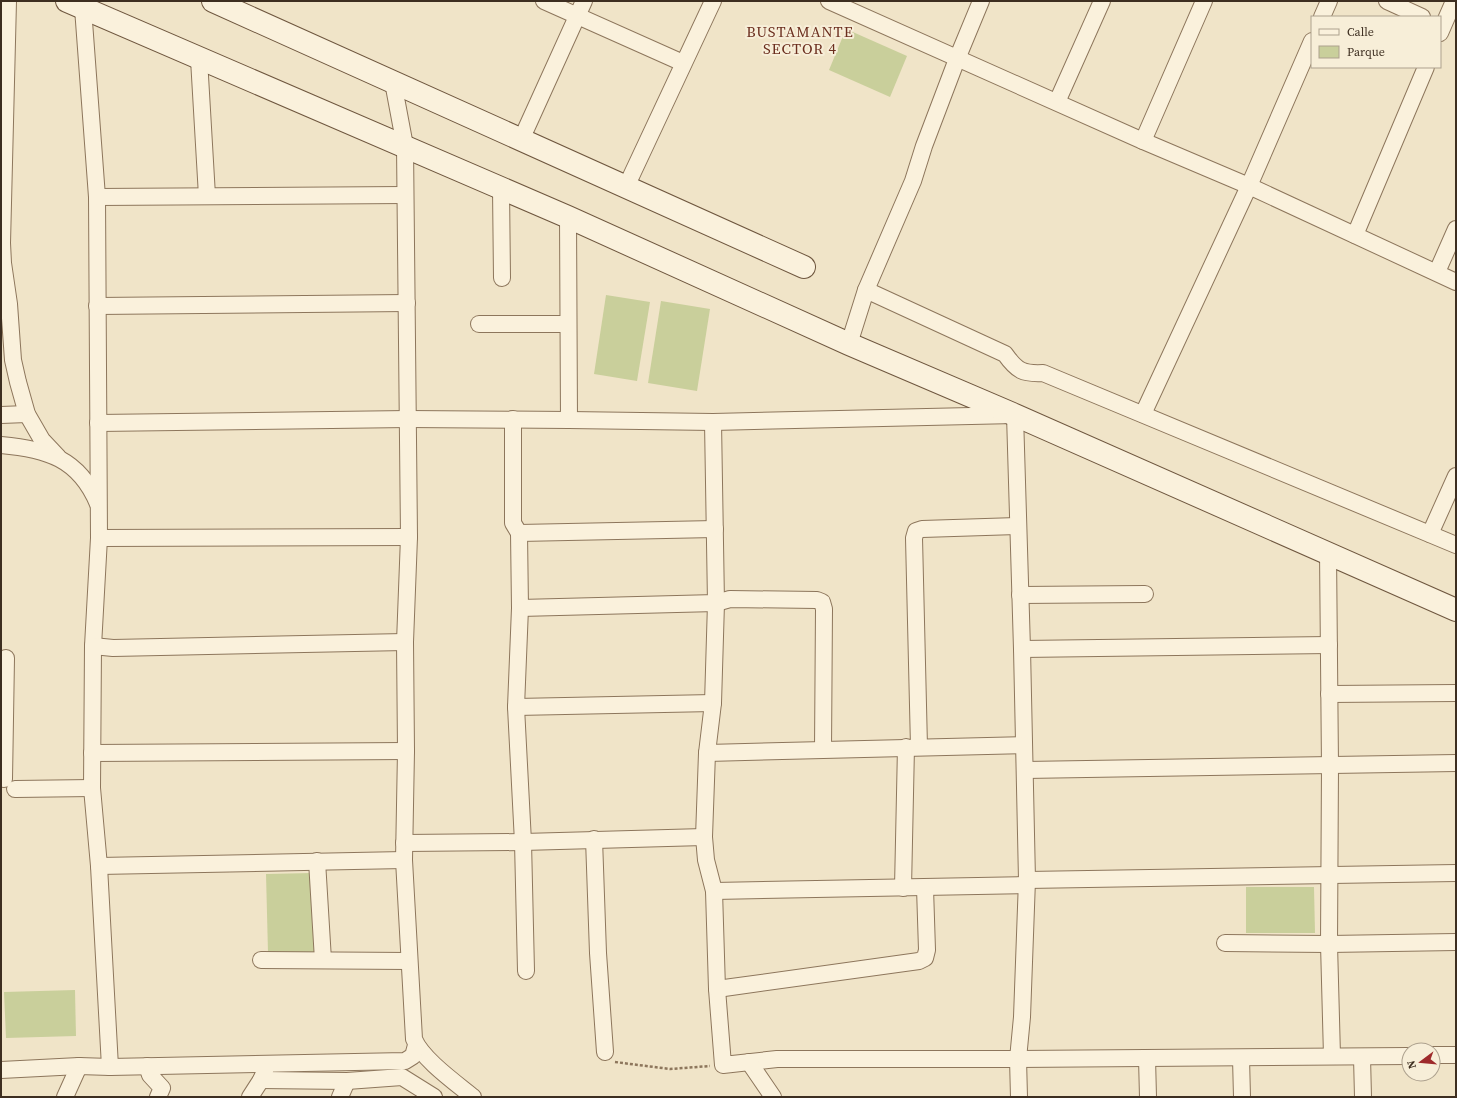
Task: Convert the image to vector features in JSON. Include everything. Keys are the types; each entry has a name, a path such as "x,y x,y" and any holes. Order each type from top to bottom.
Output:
{"street":[{"path":"8,1 2,243 5,304 13,360 27,414 42,440 58,457 77,472 92,489 99,507"},
{"path":"213,1 232,6 393,82 804,267"},
{"path":"544,1 683,63"},
{"path":"521,140 584,1"},
{"path":"626,187 713,1"},
{"path":"829,1 856,6 957,59 1249,186 1456,282"},
{"path":"849,344 866,290 913,181 924,146 981,1"},
{"path":"1057,102 1102,1"},
{"path":"1143,141 1204,1"},
{"path":"1322,16 1329,1"},
{"path":"1387,1 1420,16"},
{"path":"1445,29 1454,1"},
{"path":"110,1067 99,866 92,788 93,646 99,538 97,197 75,5 568,217 849,344 1328,552 1456,610"},
{"path":"1143,414 1249,186 1311,43"},
{"path":"200,59 207,196"},
{"path":"1356,235 1426,68"},
{"path":"393,82 405,146 409,537 405,642 406,751 404,860 414,1039 416,1045 421,1051 444,1074 473,1097"},
{"path":"501,189 502,278"},
{"path":"97,197 405,195"},
{"path":"568,217 569,420"},
{"path":"1437,272 1456,229"},
{"path":"866,290 1005,354 1012,364 1021,371 1031,374 1043,372 1456,545"},
{"path":"97,306 407,303"},
{"path":"479,324 568,324"},
{"path":"1,415 27,414"},
{"path":"98,423 408,419 713,422 1015,415"},
{"path":"1015,415 1025,770 1026,883 1022,1017 1018,1060 1019,1097"},
{"path":"513,420 513,523 519,533 520,608 516,707 523,842 526,971"},
{"path":"713,422 716,529 716,603 713,703 707,753 704,837 706,860 714,891 723,1065 777,1058 1018,1060 1401,1056"},
{"path":"1,445 36,450 58,457"},
{"path":"1430,534 1456,476"},
{"path":"903,888 913,747 914,538 916,531 922,529 1017,526"},
{"path":"519,533 716,529"},
{"path":"99,538 409,537"},
{"path":"1328,552 1330,766 1329,944 1332,1056"},
{"path":"1020,595 1145,594"},
{"path":"520,608 716,603 730,599 817,600 822,602 824,609 823,749"},
{"path":"93,646 113,648 405,642"},
{"path":"1022,649 1329,645"},
{"path":"6,658 3,689 3,762 10,784 92,788"},
{"path":"1329,694 1456,693"},
{"path":"516,707 713,703"},
{"path":"707,753 1024,745"},
{"path":"92,753 406,751"},
{"path":"1025,770 1456,764"},
{"path":"404,843 523,842 704,837"},
{"path":"594,839 598,953 605,1052"},
{"path":"99,866 404,860"},
{"path":"317,861 323,960"},
{"path":"714,891 924,888 1026,883 1456,873"},
{"path":"718,989 919,961 924,958 927,950 924,888"},
{"path":"1225,942 1329,944 1456,942"},
{"path":"261,960 409,961"},
{"path":"1,1070 79,1066 110,1067 405,1061 413,1056 416,1045"},
{"path":"1441,1055 1456,1055"},
{"path":"1362,1057 1363,1097"},
{"path":"1147,1058 1148,1097"},
{"path":"1241,1058 1242,1097"},
{"path":"749,1062 773,1097"},
{"path":"250,1097 261,1080 268,1063"},
{"path":"66,1097 79,1066"},
{"path":"147,1066 150,1075 162,1088 158,1097"},
{"path":"261,1080 347,1081 402,1077 434,1097 444,1074"},
{"path":"340,1097 347,1081"}],"path":[{"path":"605,1052 612,1061 631,1065 670,1069 723,1065"}],"green space":[{"path":"846,29 907,56 890,97 829,70"},
{"path":"606,295 650,302 637,381 594,374"},
{"path":"661,301 710,309 697,391 648,383"},
{"path":"312,873 314,952 268,953 266,874"},
{"path":"1246,887 1314,887 1315,933 1246,933"},
{"path":"75,990 76,1036 6,1038 4,992"}],"district":[{"name":"BUSTAMANTE SECTOR 4","path":"800,40"}]}
